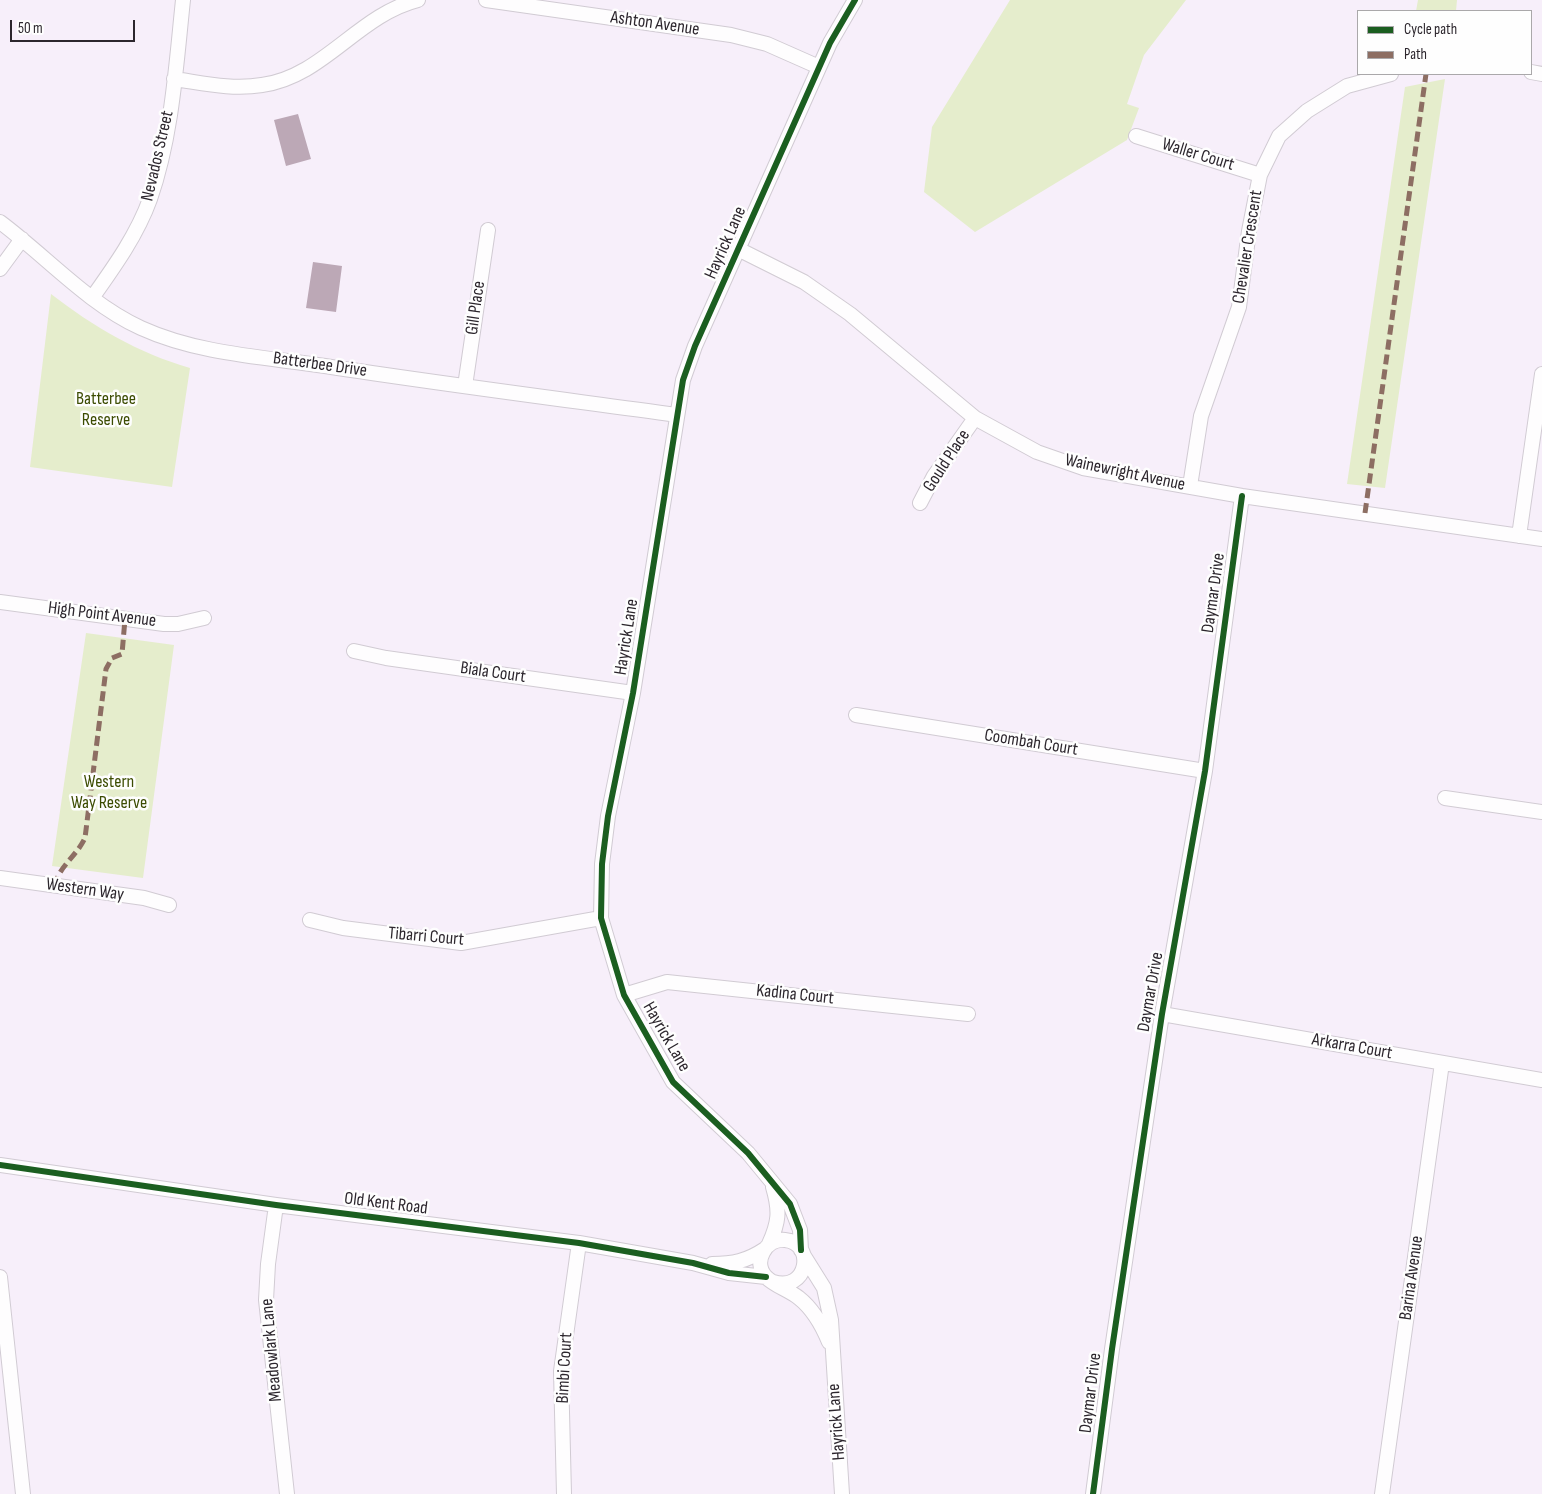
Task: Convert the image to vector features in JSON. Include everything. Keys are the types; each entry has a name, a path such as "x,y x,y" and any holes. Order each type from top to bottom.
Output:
{"street":[{"name":"Nevados Street","path":"92,298 126,246 149,200 164,146 183,0"},
{"path":"174,79 243,87 282,80 312,65 384,13 418,0"},
{"name":"Ashton Avenue","path":"486,0 732,35 767,44 819,67"},
{"name":"Hayrick Lane","path":"842,1494 831,1320 824,1288 803,1253 800,1230 790,1204 748,1153 673,1082 624,995 601,918 602,864 608,816 633,693 683,380 695,346 740,250 819,67 844,16 855,0"},
{"name":"Chevalier Crescent","path":"1190,486 1201,416 1239,307 1260,175 1279,136 1307,111 1347,86 1387,75"},
{"name":"Waller Court","path":"1136,136 1260,175"},
{"name":"Batterbee Drive","path":"0,222 63,276 110,311 141,328 171,340 207,349 677,415"},
{"name":"Gill Place","path":"465,386 488,230"},
{"path":"0,269 22,239"},
{"name":"Wainewright Avenue","path":"740,250 804,282 850,314 975,418 1037,452 1083,468 1242,496 1542,539"},
{"path":"1519,536 1542,374"},
{"name":"Gould Place","path":"920,504 934,476 975,418"},
{"name":"Daymar Drive","path":"1094,1494 1112,1349 1162,1014 1205,771 1242,496"},
{"name":"High Point Avenue","path":"0,602 164,624 178,624 204,618"},
{"name":"Biala Court","path":"354,651 396,660 633,693"},
{"name":"Coombah Court","path":"856,715 1205,771"},
{"path":"1445,798 1542,812"},
{"name":"Western Way","path":"0,878 144,898 168,905"},
{"name":"Tibarri Court","path":"310,920 343,928 460,943 601,918"},
{"name":"Kadina Court","path":"624,995 668,982 968,1014"},
{"name":"Arkarra Court","path":"1162,1014 1542,1080"},
{"name":"Barina Avenue","path":"1382,1494 1442,1063"},
{"name":"Old Kent Road","path":"0,1165 276,1205 579,1243 693,1263 729,1273 770,1279"},
{"name":"Hayrick Lane","path":"767,1246 778,1226 778,1204 771,1182"},
{"name":"Meadowlark Lane","path":"276,1205 268,1264 266,1300 286,1494"},
{"path":"776,1241 790,1241 803,1253 803,1270 794,1281 780,1284 770,1279 760,1263 767,1246 776,1241"},
{"name":"Bimbi Court","path":"564,1494 561,1371 579,1243"},
{"name":"Old Kent Road","path":"693,1263 730,1264 750,1259 767,1246"},
{"path":"0,1277 23,1494"},
{"name":"Hayrick Lane","path":"770,1279 799,1298 820,1321 832,1350"}],"green space":[{"path":"1010,0 1186,0 1144,55 1127,104 1139,108 1127,140 975,232 924,192 932,127"},
{"path":"1418,0 1457,0 1456,10 1416,10"},
{"path":"1445,79 1385,488 1347,484 1405,87"},
{"name":"Batterbee Reserve","path":"51,294 117,338 152,355 190,368 172,487 30,467"},
{"name":"Western Way Reserve","path":"86,633 174,645 143,878 52,866"}],"building":[{"path":"298,114 311,159 286,166 274,120"},
{"path":"313,262 342,266 336,312 306,308"}],"marked path":[{"path":"1365,513 1426,75"},
{"path":"55,886 63,867 85,838 106,669 112,658 122,654 125,619"}],"cycle path":[{"path":"801,1250 800,1230 790,1204 748,1153 673,1082 624,995 601,918 602,864 608,816 633,693 683,380 695,346 830,43 855,0"},
{"path":"1093,1494 1112,1349 1162,1014 1205,771 1242,496"},
{"path":"0,1165 276,1205 579,1243 693,1263 729,1273 766,1277"}]}
